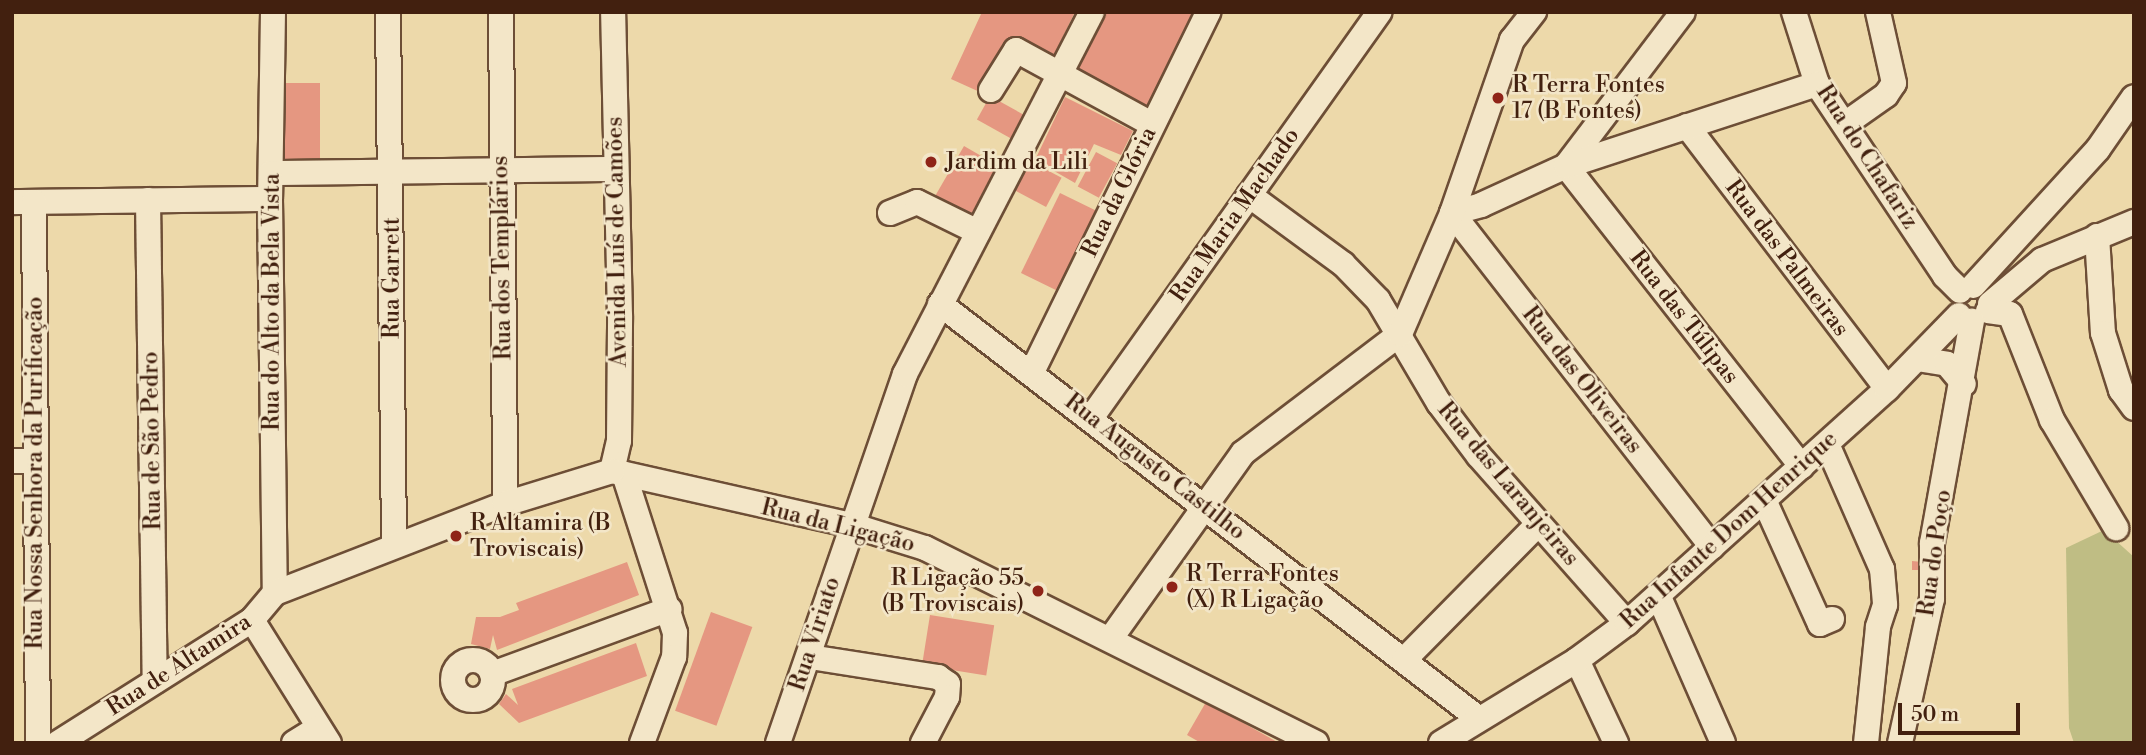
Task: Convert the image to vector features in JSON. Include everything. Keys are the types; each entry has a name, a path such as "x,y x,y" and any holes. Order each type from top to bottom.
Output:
{"street":[{"name":"Rua do Alto da Bela Vista","path":"273,12 270,199 275,593"},
{"name":"Rua Garrett","path":"388,12 394,544"},
{"name":"Rua dos Templários","path":"501,12 500,170 505,503"},
{"name":"Avenida Luís de Camões","path":"613,12 620,385 618,473"},
{"name":"Rua Viriato","path":"778,743 810,657 850,525 905,374 1093,12"},
{"name":"Rua da Glória","path":"1032,372 1208,12"},
{"name":"Rua Maria Machado","path":"1091,418 1379,12"},
{"path":"1111,638 1243,453 1400,334 1451,213 1512,40 1534,12"},
{"path":"1566,166 1683,12"},
{"name":"Rua do Chafariz","path":"1794,12 1817,84 1945,276 1967,288"},
{"path":"1845,124 1886,95 1894,83 1878,12"},
{"path":"991,90 1016,50 1152,124"},
{"path":"1451,213 1481,205 1566,166 1817,84"},
{"path":"1967,288 2098,149 2134,97"},
{"name":"Rua das Palmeiras","path":"1687,126 1886,389"},
{"path":"1591,131 1605,153"},
{"name":"Rua das Túlipas","path":"1566,166 1802,467"},
{"path":"271,173 615,169"},
{"name":"Rua das Laranjeiras","path":"1249,195 1343,264 1378,300 1439,402 1538,524 1627,623"},
{"path":"23,202 270,199"},
{"name":"Rua de São Pedro","path":"148,200 155,681"},
{"name":"Rua Nossa Senhora da Purificação","path":"23,202 23,461 38,743"},
{"path":"890,214 917,202 978,232"},
{"name":"Rua das Oliveiras","path":"1451,213 1712,547"},
{"name":"Rua Infante Dom Henrique","path":"1440,743 1577,660 1627,623 1802,467 1917,359 2042,260 2134,222"},
{"path":"2096,236 2103,333 2121,390 2134,408"},
{"name":"Rua do Poço","path":"1900,743 1932,599 1932,544 1977,313 1955,300 1967,288"},
{"name":"Rua Augusto Castilho","path":"940,304 1032,372 1478,718"},
{"path":"1977,313 2010,314 2052,420 2116,528"},
{"path":"1917,359 1947,364 1964,384"},
{"path":"1827,444 1882,569 1885,605 1878,626 1866,743"},
{"path":"618,473 670,609 674,657 642,743"},
{"name":"Rua de Altamira","path":"58,743 252,620 275,593 394,544 505,503 618,473"},
{"name":"Rua da Ligação","path":"618,473 850,525 925,548 1111,638 1317,743"},
{"path":"1764,500 1820,624 1832,618"},
{"path":"1404,660 1538,524"},
{"path":"1659,597 1723,743"},
{"path":"492,674 670,609"},
{"path":"252,620 323,735 293,743"},
{"path":"810,657 937,677 948,684 947,697 923,743"},
{"path":"1577,660 1616,743"},
{"path":"1440,743 1446,713 1445,692"}],"shaded area":[{"path":"2104,530 2134,557 2134,743 2074,743 2069,728 2066,548"}],"building":[{"path":"982,12 1075,12 1052,59 1013,43 982,93 951,79"},
{"path":"1104,12 1193,12 1147,109 1076,71"},
{"path":"285,83 320,83 320,159 285,159"},
{"path":"990,96 1026,116 1013,139 977,120"},
{"path":"1065,97 1133,131 1121,155 1094,144 1075,183 1035,160"},
{"path":"964,146 1000,167 971,217 935,196"},
{"path":"1096,152 1117,163 1099,198 1078,186"},
{"path":"1028,160 1062,178 1046,207 1013,189"},
{"path":"1060,193 1097,211 1058,291 1021,273"},
{"path":"1912,561 1923,562 1922,570 1912,570"},
{"path":"627,562 639,595 497,650 493,635 490,649 471,644 476,617 500,617 519,610 516,603"},
{"path":"711,612 752,627 716,726 675,711"},
{"path":"930,615 994,625 986,676 922,665"},
{"path":"636,643 647,676 519,723 499,704 506,694 518,705 512,689"},
{"path":"1206,702 1279,743 1201,743 1187,735"}],"place":[{"name":"R Terra Fontes 17 (B Fontes)","path":"1498,98"},
{"name":"Jardim da Lili","path":"931,162"},
{"name":"R Altamira (B Troviscais)","path":"456,536"},
{"name":"R Terra Fontes (X) R Ligação","path":"1172,587"},
{"name":"R Ligação 55 (B Troviscais)","path":"1038,591"}]}
